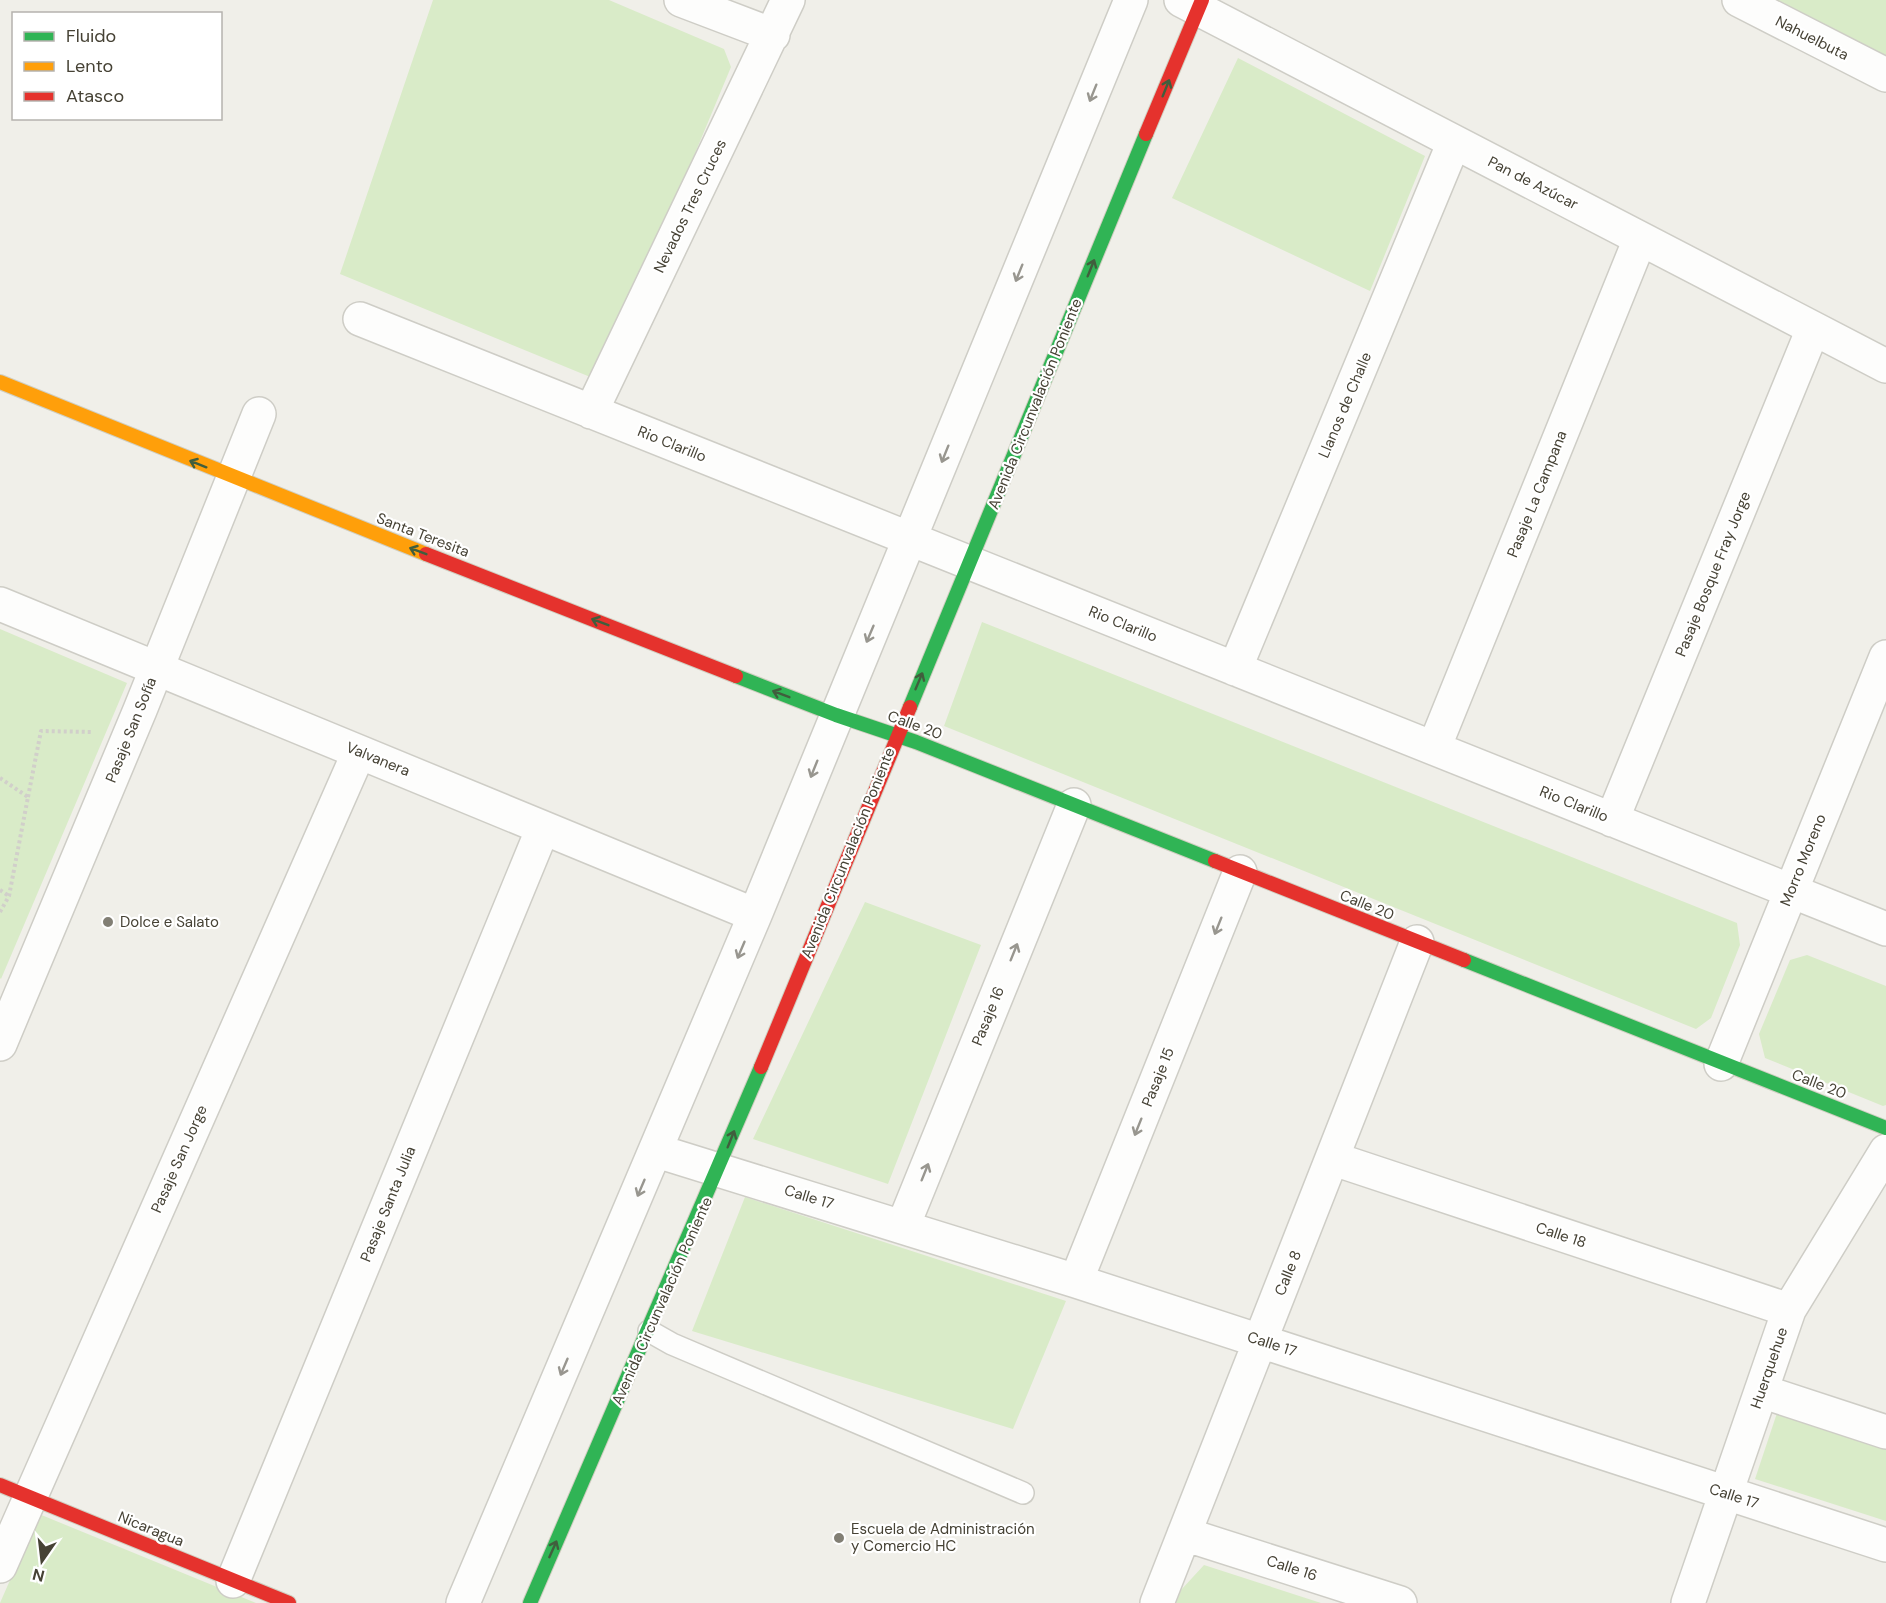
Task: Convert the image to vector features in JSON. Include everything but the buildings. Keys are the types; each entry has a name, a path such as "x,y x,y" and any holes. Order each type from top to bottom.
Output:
{"street":[{"path":"681,0 773,35"},
{"name":"Nevados Tres Cruces","path":"591,412 788,0"},
{"path":"463,1603 756,915 836,715 1131,0"},
{"name":"Nahuelbuta","path":"1739,0 1886,75"},
{"name":"Pan de Azúcar","path":"1194,3 1454,142 1886,366"},
{"name":"Avenida Circunvalación Poniente","path":"530,1603 718,1169 969,563 1194,3"},
{"name":"Llanos de Challe","path":"1235,669 1454,142"},
{"name":"Pasaje La Campana","path":"1434,748 1640,239"},
{"name":"Rio Clarillo","path":"360,319 1886,929"},
{"name":"Pasaje Bosque Fray Jorge","path":"1612,820 1813,328"},
{"name":"Santa Teresita","path":"0,382 232,478 836,715"},
{"name":"Pasaje San Sofía","path":"0,1044 128,738 259,414"},
{"name":"Valvanera","path":"0,604 756,915"},
{"name":"Morro Moreno","path":"1720,1064 1886,657"},
{"name":"Calle 20","path":"836,715 897,735 1720,1064 1886,1128"},
{"name":"Pasaje San Jorge","path":"0,1566 14,1491 359,752"},
{"name":"Pasaje 16","path":"903,1226 1074,805"},
{"name":"Pasaje Santa Julia","path":"233,1581 543,828"},
{"name":"Pasaje 15","path":"1076,1281 1240,872"},
{"name":"Calle 8","path":"1157,1603 1334,1160 1417,942"},
{"name":"Calle 17","path":"657,1151 1076,1281 1886,1545"},
{"name":"Huerquehue","path":"1688,1603 1789,1310 1874,1194 1886,1151"},
{"name":"Calle 18","path":"1334,1160 1789,1310"},
{"path":"1761,1390 1886,1432"},
{"name":"Nicaragua","path":"14,1491 289,1603"},
{"name":"Calle 16","path":"1184,1534 1400,1603"}],"lane":[{"path":"649,1331 672,1344 1023,1493"}],"path":[{"path":"0,912 9,896 41,731 106,733 128,738"},
{"path":"0,778 28,797"},
{"path":"0,890 9,896"}],"green space":[{"path":"433,0 609,0 724,49 731,67 600,381 340,274"},
{"path":"1773,0 1886,0 1886,56"},
{"path":"1238,58 1425,156 1370,291 1172,198"},
{"path":"982,622 1737,923 1740,945 1711,1018 1696,1029 944,726"},
{"path":"0,629 127,683 1,979 0,978"},
{"path":"865,902 981,945 888,1184 753,1139"},
{"path":"1807,955 1886,986 1886,1105 1883,1106 1765,1058 1759,1034 1790,960"},
{"path":"745,1197 1066,1301 1013,1429 692,1331"},
{"path":"1777,1413 1886,1448 1886,1521 1755,1479"},
{"path":"39,1514 256,1603 0,1603"},
{"path":"1204,1565 1321,1603 1176,1603 1181,1590"}],"traffic: fast":[{"path":"910,707 1146,134"},
{"path":"736,676 836,715 916,742 1215,861"},
{"path":"1464,960 1886,1128"},
{"path":"530,1603 761,1067"}],"traffic: slow":[{"path":"0,382 426,554"}],"traffic: jam":[{"path":"1146,134 1202,0"},
{"path":"426,554 736,676"},
{"path":"761,1067 910,707"},
{"path":"1215,861 1464,960"},
{"path":"0,1485 289,1603"}],"place":[{"name":"Dolce e Salato","path":"108,922"},
{"name":"Escuela de Administración y Comercio HC","path":"839,1538"}]}
